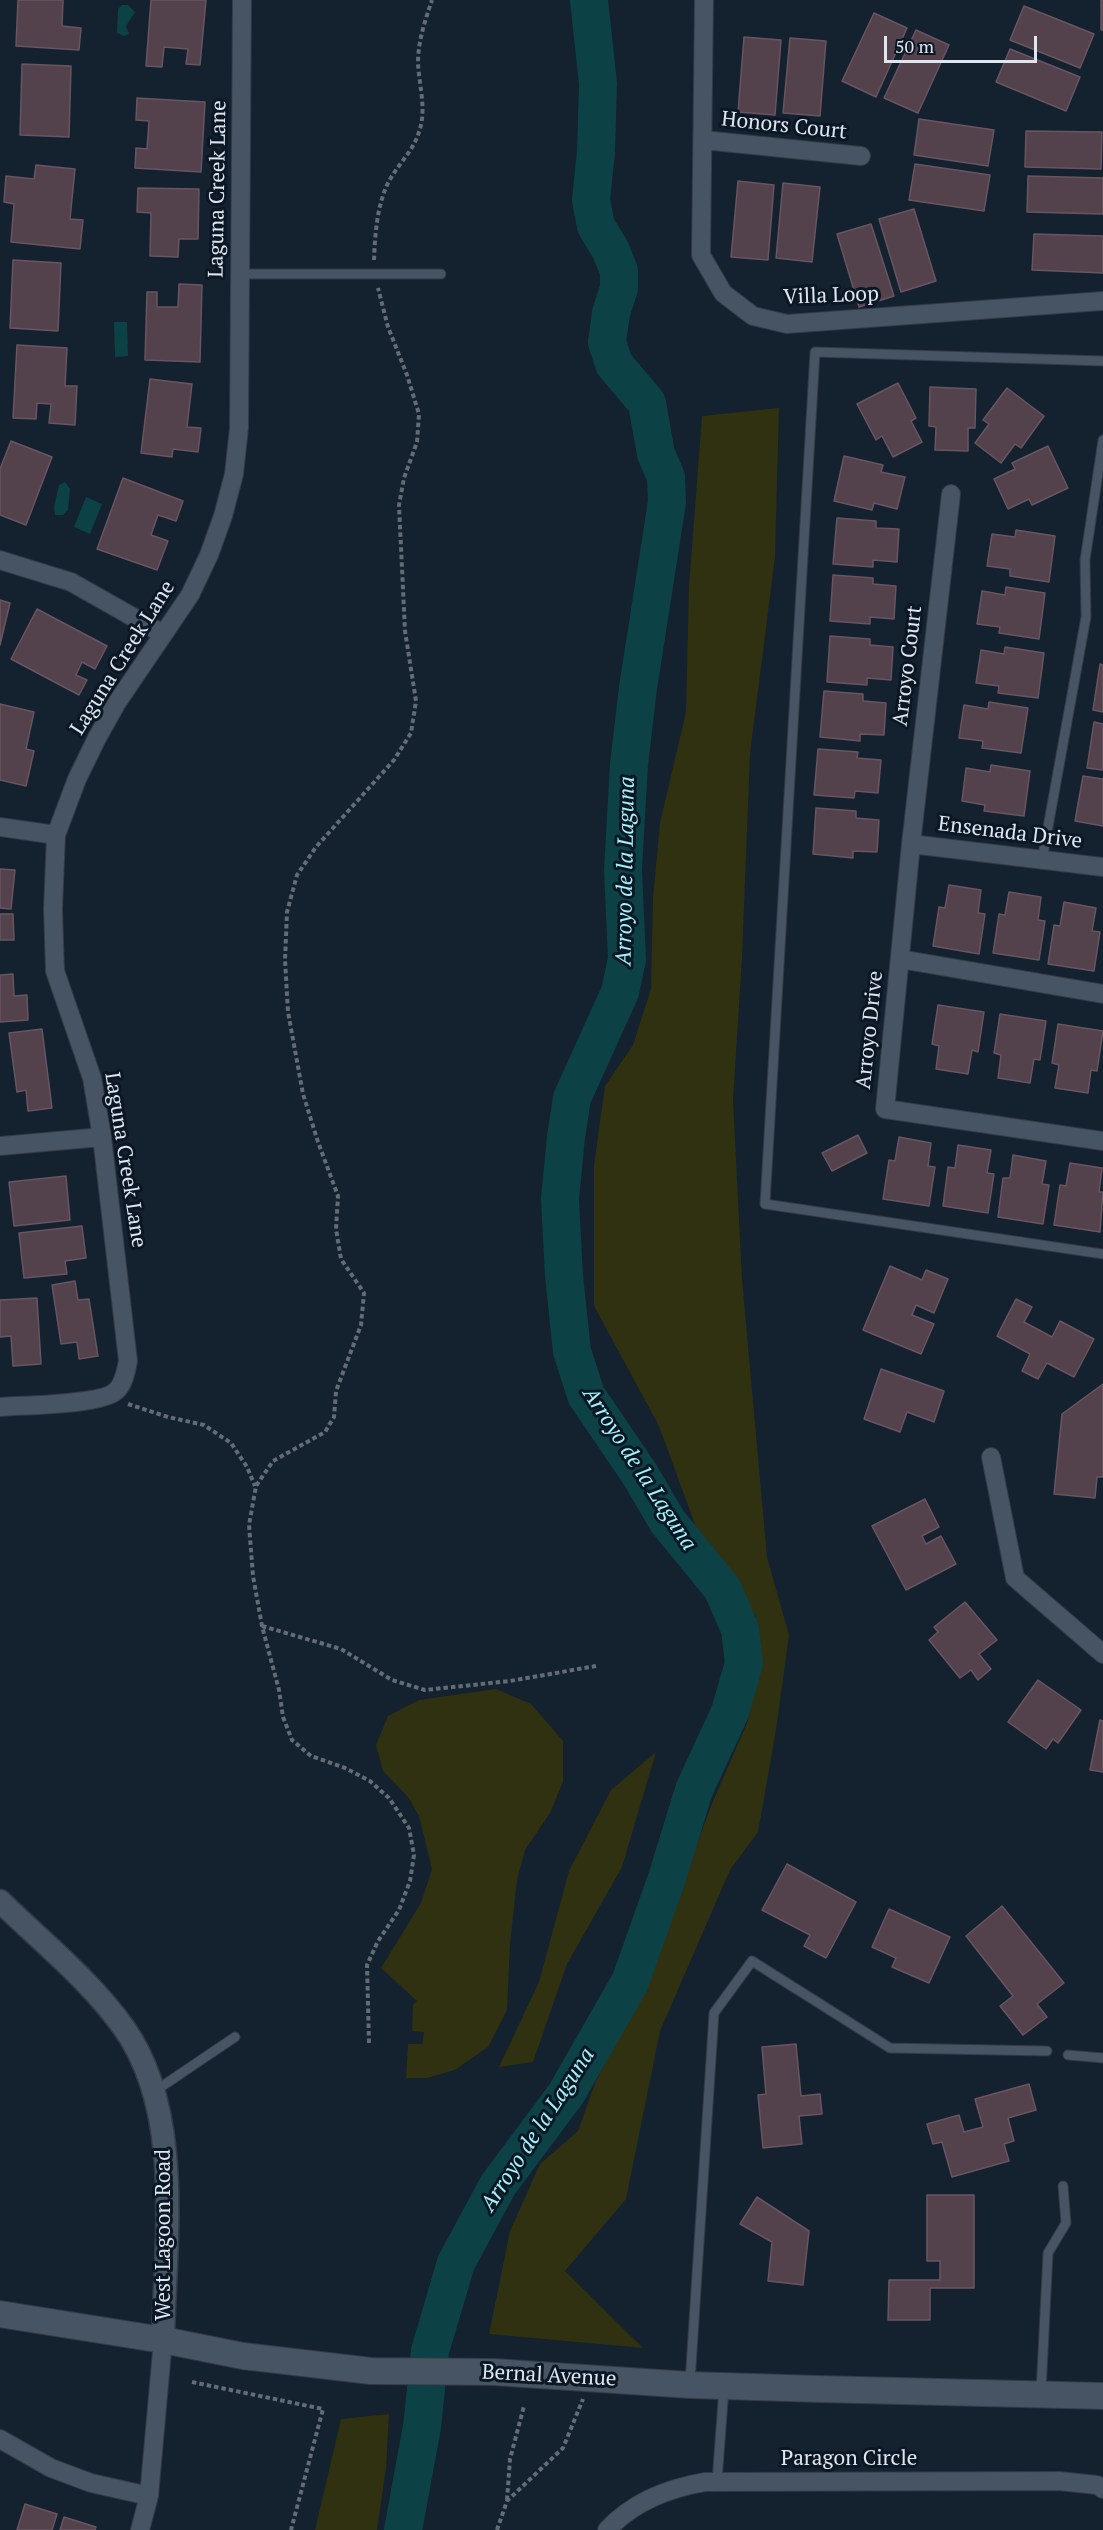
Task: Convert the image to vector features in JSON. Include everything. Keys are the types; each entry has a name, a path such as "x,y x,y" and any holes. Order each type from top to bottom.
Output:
{"main road":[{"name":"Bernal Avenue","path":"0,2314 163,2340 243,2356 371,2371 494,2373 690,2385 1103,2396"}],"street":[{"name":"Laguna Creek Lane","path":"116,1392 125,1376 129,1361 102,1137 92,1078 55,971 52,909 56,835 77,779 97,738 116,704 190,594 209,555 223,516 234,474 240,428 242,0"},
{"name":"Villa Loop","path":"704,0 700,255 723,293 753,316 787,324 1103,300"},
{"name":"Honors Court","path":"703,140 861,156"},
{"name":"Arroyo Court","path":"910,844 951,495"},
{"path":"0,560 71,582 163,634"},
{"path":"0,827 56,835"},
{"name":"Ensenada Drive","path":"910,844 1103,867"},
{"name":"Arroyo Drive","path":"910,844 885,1109 1103,1141"},
{"path":"900,959 1103,994"},
{"path":"0,1146 102,1137"},
{"path":"0,1407 91,1400 116,1392"},
{"path":"991,1458 1015,1578 1103,1654"},
{"name":"West Lagoon Road","path":"0,1901 95,1992 125,2030 143,2064 153,2092 165,2145 163,2340"},
{"path":"140,2530 149,2496 163,2340"},
{"path":"0,2439 51,2468 91,2483 149,2496"},
{"name":"Paragon Circle","path":"607,2530 640,2504 675,2487 717,2481 1059,2481 1103,2489"}],"lane":[{"path":"239,274 441,274"},
{"path":"1103,362 815,352 765,1204 1103,1254"},
{"path":"1042,860 1086,617 1085,560 1103,440"},
{"path":"690,2385 714,2013 752,1961 890,2048 1047,2050"},
{"path":"153,2092 235,2037"},
{"path":"1068,2055 1103,2058"},
{"path":"1041,2395 1048,2253 1066,2223 1063,2186"},
{"path":"717,2481 724,2386"}],"path":[{"path":"369,2043 367,1965 378,1941 399,1910 410,1881 414,1855 409,1828 389,1798 370,1781 345,1768 310,1756 292,1740 283,1717 279,1690 261,1626 253,1576 249,1525 256,1486 273,1461 325,1432 334,1417 336,1390 361,1325 364,1293 341,1259 336,1229 338,1196 303,1094 288,1012 285,960 287,912 297,875 316,847 394,760 411,733 416,701 405,631 399,505 404,478 417,442 419,414 388,327 374,275 375,236 380,205 388,182 410,154 420,131 422,101 418,62 432,0"},
{"path":"116,1392 125,1403 168,1417 204,1425 231,1443 256,1486"},
{"path":"261,1626 341,1649 392,1680 425,1690 510,1682 596,1666"},
{"path":"507,2501 563,2448 591,2379"},
{"path":"192,2382 323,2409 291,2530"},
{"path":"497,2530 507,2501 510,2459 524,2406"}],"shaded area":[{"path":"122,5 128,5 135,12 126,26 129,34 124,36 117,33 118,9"},
{"path":"114,322 127,322 128,356 115,357"},
{"path":"779,408 775,557 750,754 742,958 733,1100 742,1279 767,1557 789,1635 776,1730 758,1832 730,1870 660,2031 626,2199 565,2271 643,2348 489,2334 510,2231 540,2164 578,2131 595,2083 642,1992 711,1806 748,1721 756,1616 697,1530 659,1426 594,1306 594,1165 605,1086 633,1045 651,989 653,898 660,823 686,712 689,586 702,416"},
{"path":"65,482 70,489 68,510 63,515 55,515 54,507 59,485"},
{"path":"86,497 102,504 90,534 74,527"},
{"path":"496,1689 531,1704 563,1741 563,1782 550,1813 525,1850 517,1880 510,1944 507,2010 488,2047 455,2070 427,2078 406,2078 408,2044 422,2044 424,2032 412,2031 413,2005 417,2001 381,1968 421,1903 432,1869 419,1816 408,1797 383,1771 376,1745 388,1716 419,1700"},
{"path":"656,1752 622,1867 567,1964 533,2062 499,2067 539,1982 569,1871 611,1790"},
{"path":"389,2414 386,2468 377,2530 315,2530 341,2419"}],"building":[{"path":"18,0 63,0 62,26 81,28 79,50 16,46"},
{"path":"151,0 206,0 200,65 186,64 188,49 164,47 162,67 146,66"},
{"path":"1101,0 1103,0 1103,30 1101,30"},
{"path":"1024,6 1094,34 1080,68 1010,40"},
{"path":"874,13 907,28 876,97 842,81"},
{"path":"916,30 949,45 918,113 884,98"},
{"path":"744,37 781,40 775,115 738,112"},
{"path":"790,38 826,41 820,116 783,113"},
{"path":"1010,49 1080,77 1066,111 996,82"},
{"path":"22,64 71,66 69,137 20,135"},
{"path":"137,98 205,102 201,172 135,168 136,148 147,149 149,121 136,120"},
{"path":"919,119 994,130 988,166 914,155"},
{"path":"1026,131 1102,132 1101,169 1025,167"},
{"path":"915,164 990,175 984,211 909,200"},
{"path":"36,165 75,169 70,219 83,220 80,249 11,242 14,204 4,202 6,176 34,179"},
{"path":"1028,176 1103,178 1103,214 1027,212"},
{"path":"738,181 774,185 768,260 731,257"},
{"path":"783,183 820,187 812,262 776,258"},
{"path":"138,188 199,189 198,239 179,239 178,257 150,256 151,213 137,212"},
{"path":"914,209 936,281 901,292 879,219"},
{"path":"871,224 894,296 859,307 837,234"},
{"path":"1034,234 1103,236 1103,273 1032,270"},
{"path":"13,260 61,263 58,331 10,328"},
{"path":"179,284 202,285 200,362 145,360 147,292 157,292 157,307 178,307"},
{"path":"17,345 67,348 65,386 77,386 75,425 49,423 51,404 37,403 36,419 13,418"},
{"path":"150,379 192,384 187,427 201,428 198,452 173,449 172,457 141,453"},
{"path":"898,383 916,418 911,421 922,442 893,457 882,436 876,440 857,404"},
{"path":"930,387 976,389 975,428 968,428 968,451 935,450 936,427 929,426"},
{"path":"1007,388 1044,416 1021,448 1015,444 1001,463 975,443 989,424 983,420"},
{"path":"11,441 52,457 26,525 0,515 0,469"},
{"path":"1048,446 1068,488 1032,505 1029,499 1008,509 994,479 1015,469 1012,463"},
{"path":"844,456 883,465 881,472 905,477 897,509 874,503 872,510 834,501"},
{"path":"123,478 183,501 176,521 158,515 151,535 168,541 157,570 97,549"},
{"path":"837,518 876,521 876,528 899,529 897,562 873,560 873,567 833,564"},
{"path":"1016,530 1055,536 1049,582 1010,576 1010,569 987,566 992,534 1015,537"},
{"path":"833,575 873,578 873,584 896,586 894,619 870,617 870,624 830,621"},
{"path":"1006,587 1045,593 1039,639 999,633 1000,627 977,624 982,591 1005,595"},
{"path":"0,600 10,603 0,645"},
{"path":"37,609 107,646 95,669 82,662 76,675 87,680 79,695 11,659"},
{"path":"830,636 870,639 870,645 893,647 891,680 867,678 867,685 827,682"},
{"path":"1005,647 1044,653 1038,698 998,693 999,686 976,683 981,650 1004,654"},
{"path":"1100,664 1103,665 1103,712 1093,710"},
{"path":"824,691 863,694 863,701 886,703 884,735 860,734 860,741 820,737"},
{"path":"989,702 1028,708 1021,753 982,748 983,741 959,738 964,705 988,709"},
{"path":"0,704 34,712 26,749 34,751 26,786 0,780"},
{"path":"1094,722 1103,724 1103,770 1087,768"},
{"path":"818,749 858,752 857,758 881,760 878,793 855,791 854,798 814,795"},
{"path":"991,765 1030,771 1024,816 984,811 985,805 962,801 966,768 990,772"},
{"path":"1083,776 1103,779 1103,826 1075,821"},
{"path":"816,808 856,811 856,818 879,820 877,852 853,851 853,858 813,854"},
{"path":"0,869 15,870 11,909 0,908"},
{"path":"949,885 981,890 978,913 985,914 979,954 933,946 939,907 945,908"},
{"path":"1009,892 1041,897 1038,920 1045,921 1039,960 993,953 999,914 1005,915"},
{"path":"1064,902 1096,908 1092,931 1100,932 1094,971 1048,964 1054,925 1060,926"},
{"path":"0,914 13,914 14,940 0,940"},
{"path":"13,974 14,996 27,995 28,1020 0,1022 0,975"},
{"path":"938,1005 984,1012 978,1052 972,1050 968,1074 936,1069 939,1046 932,1044"},
{"path":"1000,1014 1046,1021 1040,1060 1034,1059 1030,1083 998,1078 1001,1055 994,1053"},
{"path":"1058,1024 1103,1031 1097,1071 1091,1070 1088,1093 1055,1088 1059,1065 1052,1063"},
{"path":"42,1029 52,1108 28,1111 26,1090 17,1092 9,1033"},
{"path":"858,1135 867,1153 832,1171 822,1153"},
{"path":"899,1137 931,1143 928,1166 935,1167 929,1206 883,1199 889,1160 895,1161"},
{"path":"958,1145 991,1150 987,1173 994,1174 988,1213 943,1206 948,1167 955,1168"},
{"path":"1013,1155 1046,1161 1042,1184 1049,1185 1043,1224 998,1217 1003,1178 1010,1178"},
{"path":"1070,1163 1102,1168 1099,1192 1103,1192 1100,1232 1054,1225 1060,1185 1066,1186"},
{"path":"66,1176 70,1220 14,1226 9,1182"},
{"path":"82,1226 86,1258 65,1261 67,1274 24,1278 19,1233"},
{"path":"890,1266 922,1280 926,1270 948,1279 934,1313 916,1305 912,1315 934,1324 921,1354 863,1330"},
{"path":"75,1281 78,1300 89,1299 98,1356 79,1359 77,1342 61,1344 52,1285"},
{"path":"37,1298 41,1364 13,1366 11,1336 0,1337 0,1300"},
{"path":"1016,1299 1032,1307 1024,1322 1052,1337 1060,1321 1094,1339 1074,1377 1047,1363 1038,1379 1022,1371 1030,1354 997,1336"},
{"path":"881,1369 944,1391 934,1422 907,1412 900,1432 864,1419"},
{"path":"1103,1384 1103,1477 1097,1477 1095,1498 1054,1494 1062,1414"},
{"path":"925,1499 939,1527 922,1536 926,1544 941,1536 956,1564 906,1590 872,1526"},
{"path":"965,1602 997,1640 979,1654 991,1669 978,1680 971,1670 960,1678 929,1640 938,1632 934,1627"},
{"path":"1038,1680 1081,1710 1058,1743 1053,1739 1046,1749 1008,1722"},
{"path":"1100,1720 1103,1721 1103,1772 1090,1770"},
{"path":"787,1864 856,1902 826,1958 804,1946 810,1935 762,1910"},
{"path":"1002,1906 1064,1983 1037,2004 1047,2017 1023,2035 1000,2006 1013,1996 966,1936"},
{"path":"889,1909 950,1937 929,1983 892,1967 896,1958 872,1947"},
{"path":"796,2044 801,2096 820,2094 822,2114 799,2116 802,2144 763,2148 758,2095 766,2094 762,2047"},
{"path":"1029,2084 1036,2110 1008,2118 1014,2141 1004,2144 1009,2161 952,2177 942,2142 933,2144 927,2124 959,2115 964,2132 983,2127 975,2099"},
{"path":"927,2195 974,2195 974,2288 930,2288 930,2320 888,2320 889,2280 940,2280 940,2261 927,2261"},
{"path":"757,2197 809,2231 803,2285 768,2281 772,2242 740,2224"},
{"path":"25,2504 57,2514 52,2530 17,2530"},
{"path":"64,2517 96,2527 95,2530 60,2530"}],"waterway":[{"name":"Arroyo de la Laguna","path":"403,2530 422,2427 430,2351 456,2263 498,2185 566,2094 630,1982 667,1878 694,1790 730,1712 744,1663 740,1629 722,1588 668,1522 639,1473 586,1395 572,1351 564,1276 560,1199 572,1098 620,992 627,959 623,870 629,764 638,688 667,502 666,477 656,454 647,403 614,364 607,342 611,313 619,288 619,271 610,249 596,226 591,200 596,152 598,84 589,0"}]}
